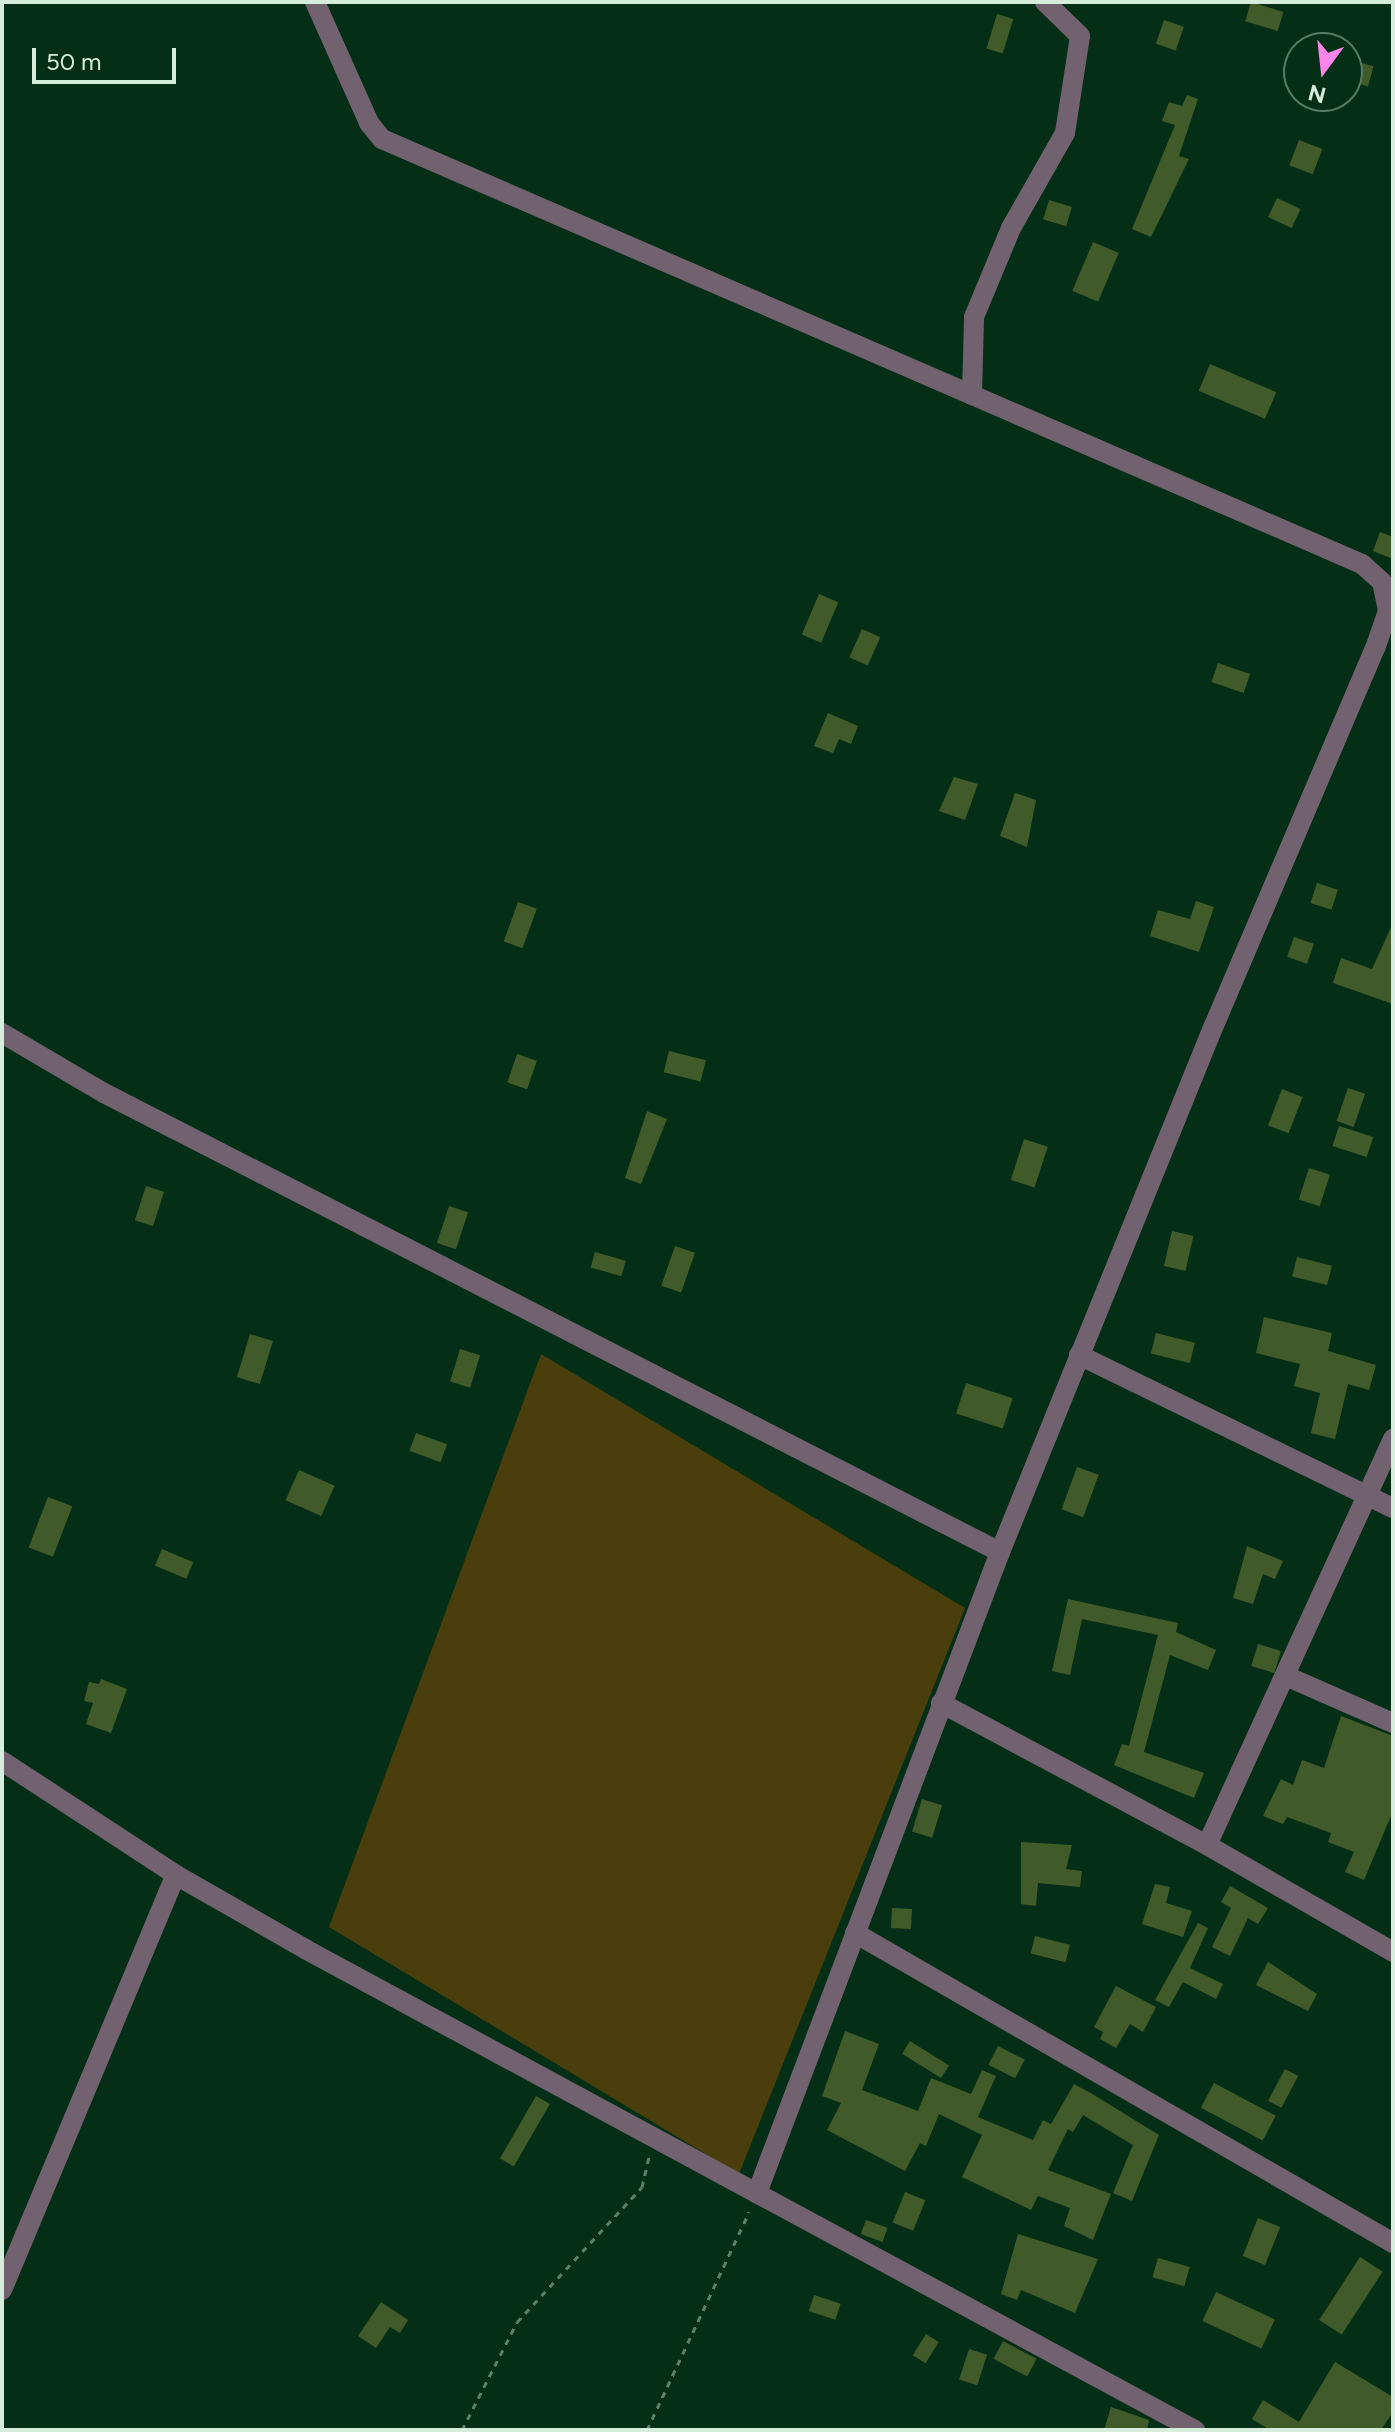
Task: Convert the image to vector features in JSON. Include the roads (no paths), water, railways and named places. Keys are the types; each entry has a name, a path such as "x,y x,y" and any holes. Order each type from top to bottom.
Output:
{"street":[{"path":"315,2 369,123 382,139 1362,564 1388,584 1388,611 1375,648 1079,1355 1000,1552 757,2193"},
{"path":"972,395 974,317 1011,228 1065,133 1080,36 1045,2"},
{"path":"2,1033 118,1100 1000,1552"},
{"path":"1079,1355 1393,1508"},
{"path":"1207,1845 1370,1496 1393,1438"},
{"path":"1286,1676 1393,1723"},
{"path":"941,1703 1207,1845 1393,1952"},
{"path":"2,1761 176,1875 1195,2430"},
{"path":"2,2290 176,1875"},
{"path":"855,1933 1393,2243"}]}
